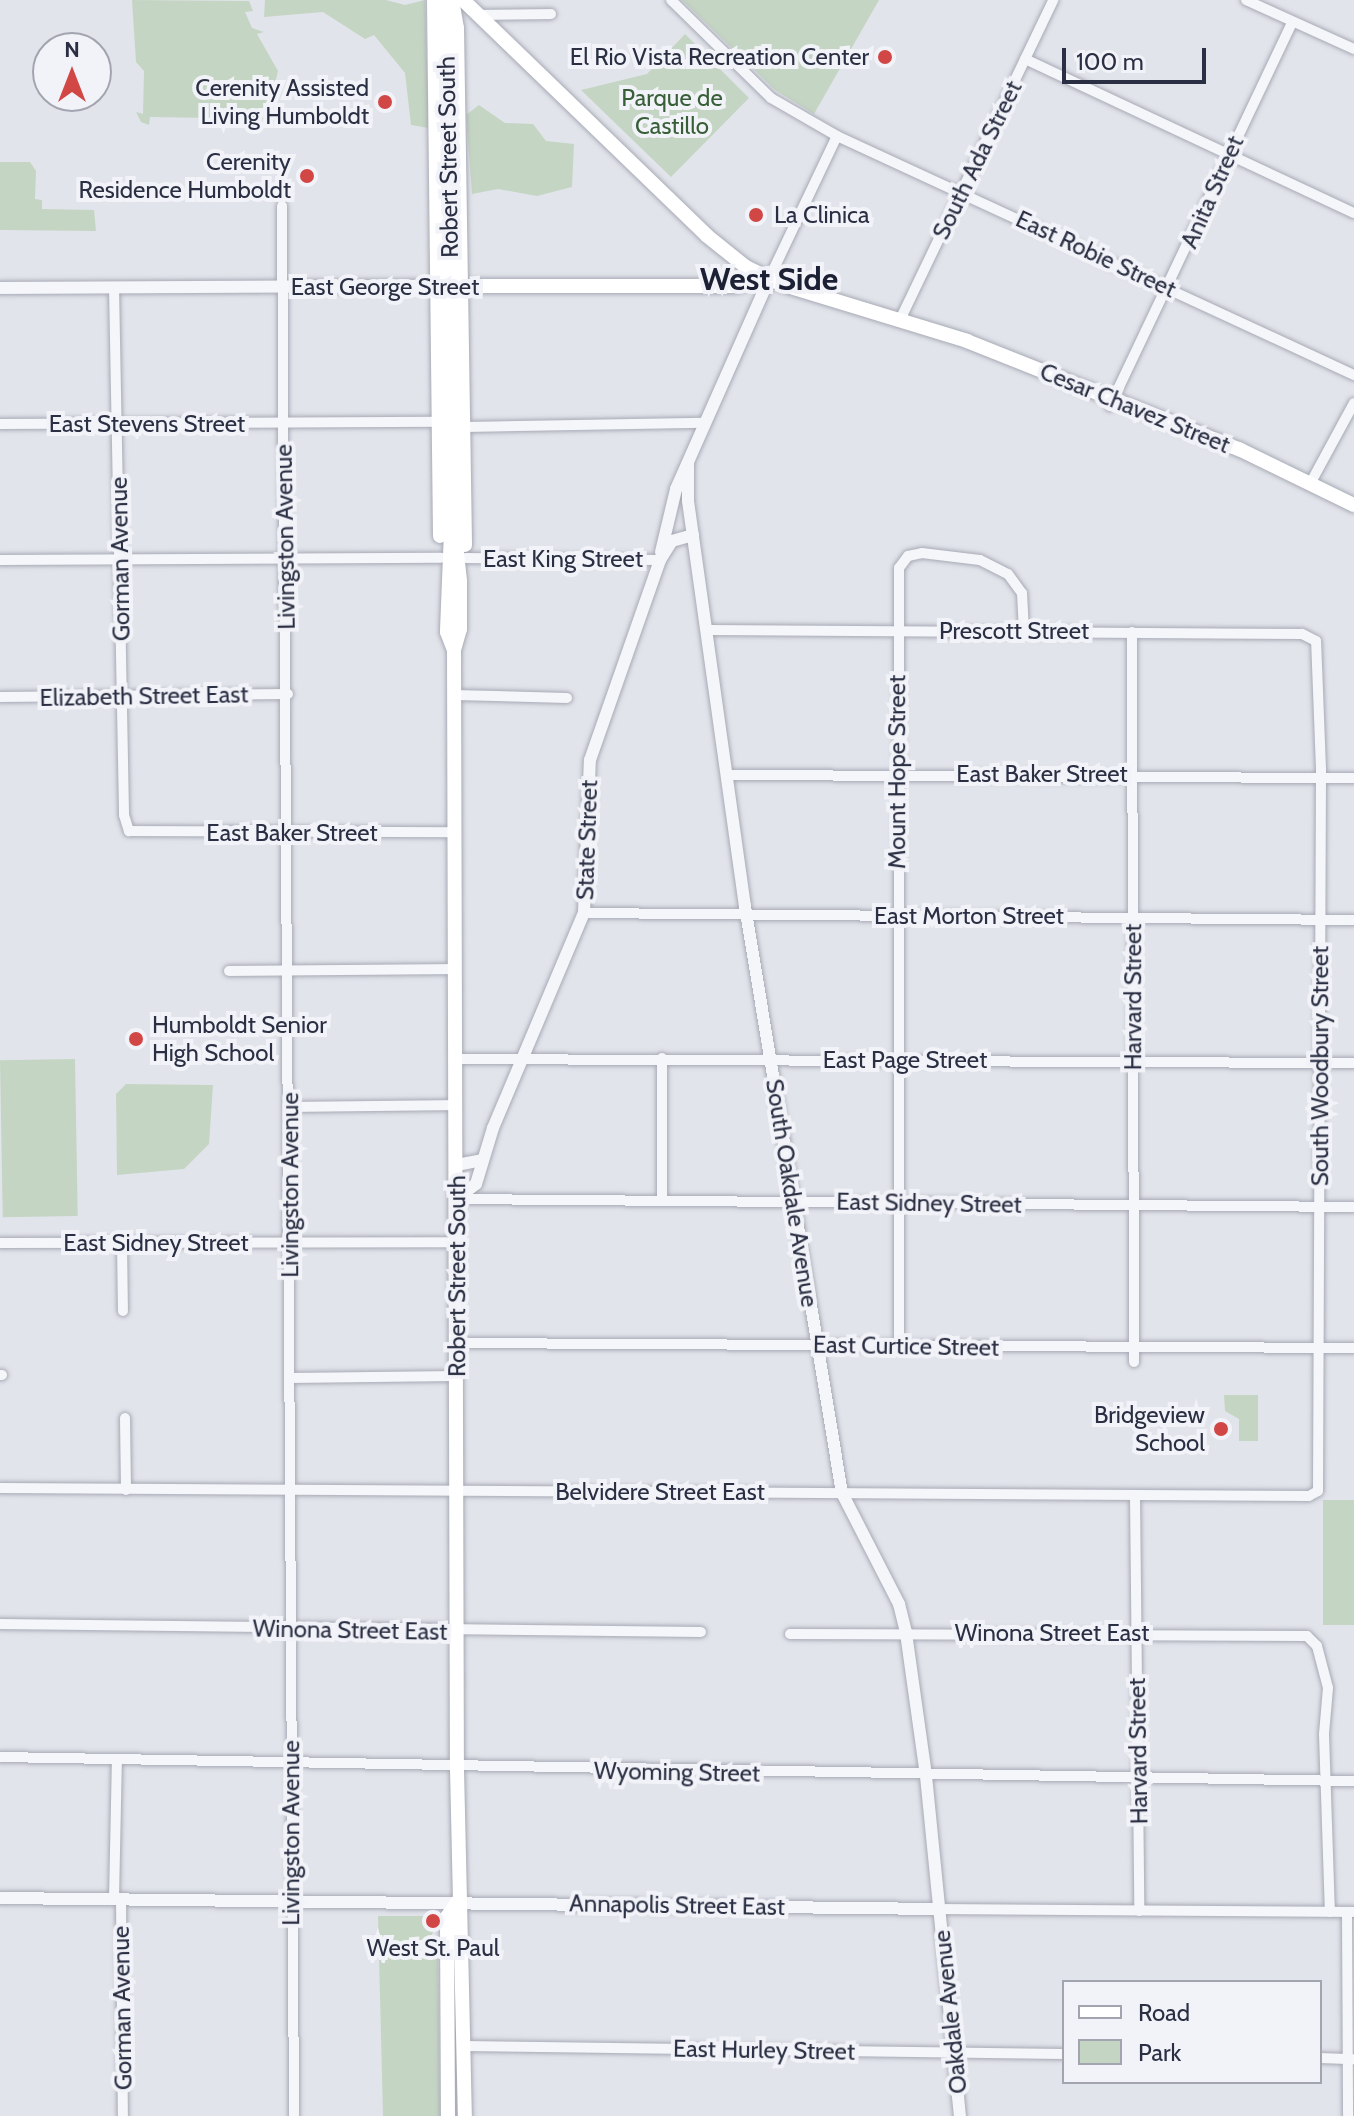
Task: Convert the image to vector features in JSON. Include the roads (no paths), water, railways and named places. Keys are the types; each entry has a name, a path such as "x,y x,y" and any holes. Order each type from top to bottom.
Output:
{"main road":[{"path":"434,0 441,558 454,581"},
{"path":"449,0 457,28 465,427 466,558 454,581"},
{"name":"Robert Street South","path":"449,0 452,506 454,581 460,629 454,650 457,1902 465,2116"},
{"name":"Cesar Chavez Street","path":"463,0 723,251 769,279 900,320 957,342 967,341 1112,403 1239,449 1354,505"},
{"path":"715,286 729,276 723,251"},
{"name":"East George Street","path":"439,286 715,286 769,279"},
{"name":"Robert Street South","path":"448,2116 447,1917 457,1902"}],"street":[{"name":"East Robie Street","path":"671,0 771,98 837,136 1354,375"},
{"name":"South Ada Street","path":"900,320 1053,0"},
{"path":"1246,0 1354,49"},
{"path":"478,15 551,14"},
{"name":"Anita Street","path":"1112,403 1292,22"},
{"path":"1025,59 1354,213"},
{"name":"State Street","path":"456,1199 476,1184 482,1160 584,913 590,760 660,560 671,502 769,279 837,136"},
{"name":"Livingston Avenue","path":"282,206 291,1107 289,1378 294,2116"},
{"name":"East George Street","path":"0,288 439,286"},
{"name":"Gorman Avenue","path":"114,287 122,560 124,815 129,831"},
{"path":"1310,484 1354,403"},
{"name":"East Stevens Street","path":"0,424 439,422"},
{"path":"465,427 704,423"},
{"name":"South Oakdale Avenue","path":"688,464 693,535 710,630 747,915 842,1493 899,1604 906,1633 926,1776 939,1909"},
{"path":"660,560 672,541 693,535"},
{"name":"Mount Hope Street","path":"899,1346 899,568 908,556 922,553 980,560 1014,578 1022,593 1024,632"},
{"path":"0,560 441,558"},
{"name":"East King Street","path":"466,558 660,560"},
{"name":"Prescott Street","path":"710,630 1302,634 1316,641"},
{"name":"Harvard Street","path":"1132,632 1134,1362"},
{"name":"South Woodbury Street","path":"1316,641 1321,777 1318,1491"},
{"name":"Elizabeth Street East","path":"0,697 288,694"},
{"path":"454,695 567,698"},
{"name":"East Baker Street","path":"729,775 1132,774 1354,778"},
{"name":"East Baker Street","path":"129,831 456,832"},
{"name":"East Morton Street","path":"584,913 1354,920"},
{"path":"229,971 290,967 456,969"},
{"path":"662,1058 662,1200"},
{"name":"East Page Street","path":"456,1059 1354,1063"},
{"path":"291,1107 457,1105"},
{"path":"457,1165 482,1160"},
{"name":"East Sidney Street","path":"456,1199 1354,1207"},
{"name":"East Sidney Street","path":"0,1243 457,1242"},
{"path":"122,1243 123,1311"},
{"name":"East Curtice Street","path":"457,1343 1354,1348"},
{"path":"289,1378 457,1376"},
{"path":"125,1418 126,1490"},
{"name":"Belvidere Street East","path":"0,1488 1309,1496 1318,1491"},
{"name":"Harvard Street","path":"1135,1495 1139,1911"},
{"name":"Winona Street East","path":"0,1624 701,1632"},
{"name":"Winona Street East","path":"790,1634 1290,1634 1312,1641 1328,1680 1328,1781"},
{"name":"Wyoming Street","path":"0,1757 457,1769 1354,1781"},
{"name":"Gorman Avenue","path":"117,1760 123,2116"},
{"path":"1328,1781 1330,1912"},
{"name":"Annapolis Street East","path":"0,1898 1351,1912"},
{"name":"Oakdale Avenue","path":"939,1909 956,2052 960,2116"},
{"path":"1348,2116 1351,1912"},
{"name":"East Hurley Street","path":"464,2046 1062,2054"},
{"path":"1322,2058 1350,2059"}],"place":[{"name":"El Rio Vista Recreation Center","path":"885,57"},
{"name":"Cerenity Assisted Living Humboldt","path":"385,102"},
{"name":"Cerenity Residence Humboldt","path":"307,176"},
{"name":"La Clinica","path":"756,215"},
{"name":"Humboldt Senior High School","path":"136,1039"},
{"name":"Bridgeview School","path":"1221,1429"},
{"name":"West St. Paul","path":"433,1921"}],"district":[{"name":"West Side","path":"769,279"}],"park label":[{"name":"Parque de Castillo","path":"672,112"}]}
